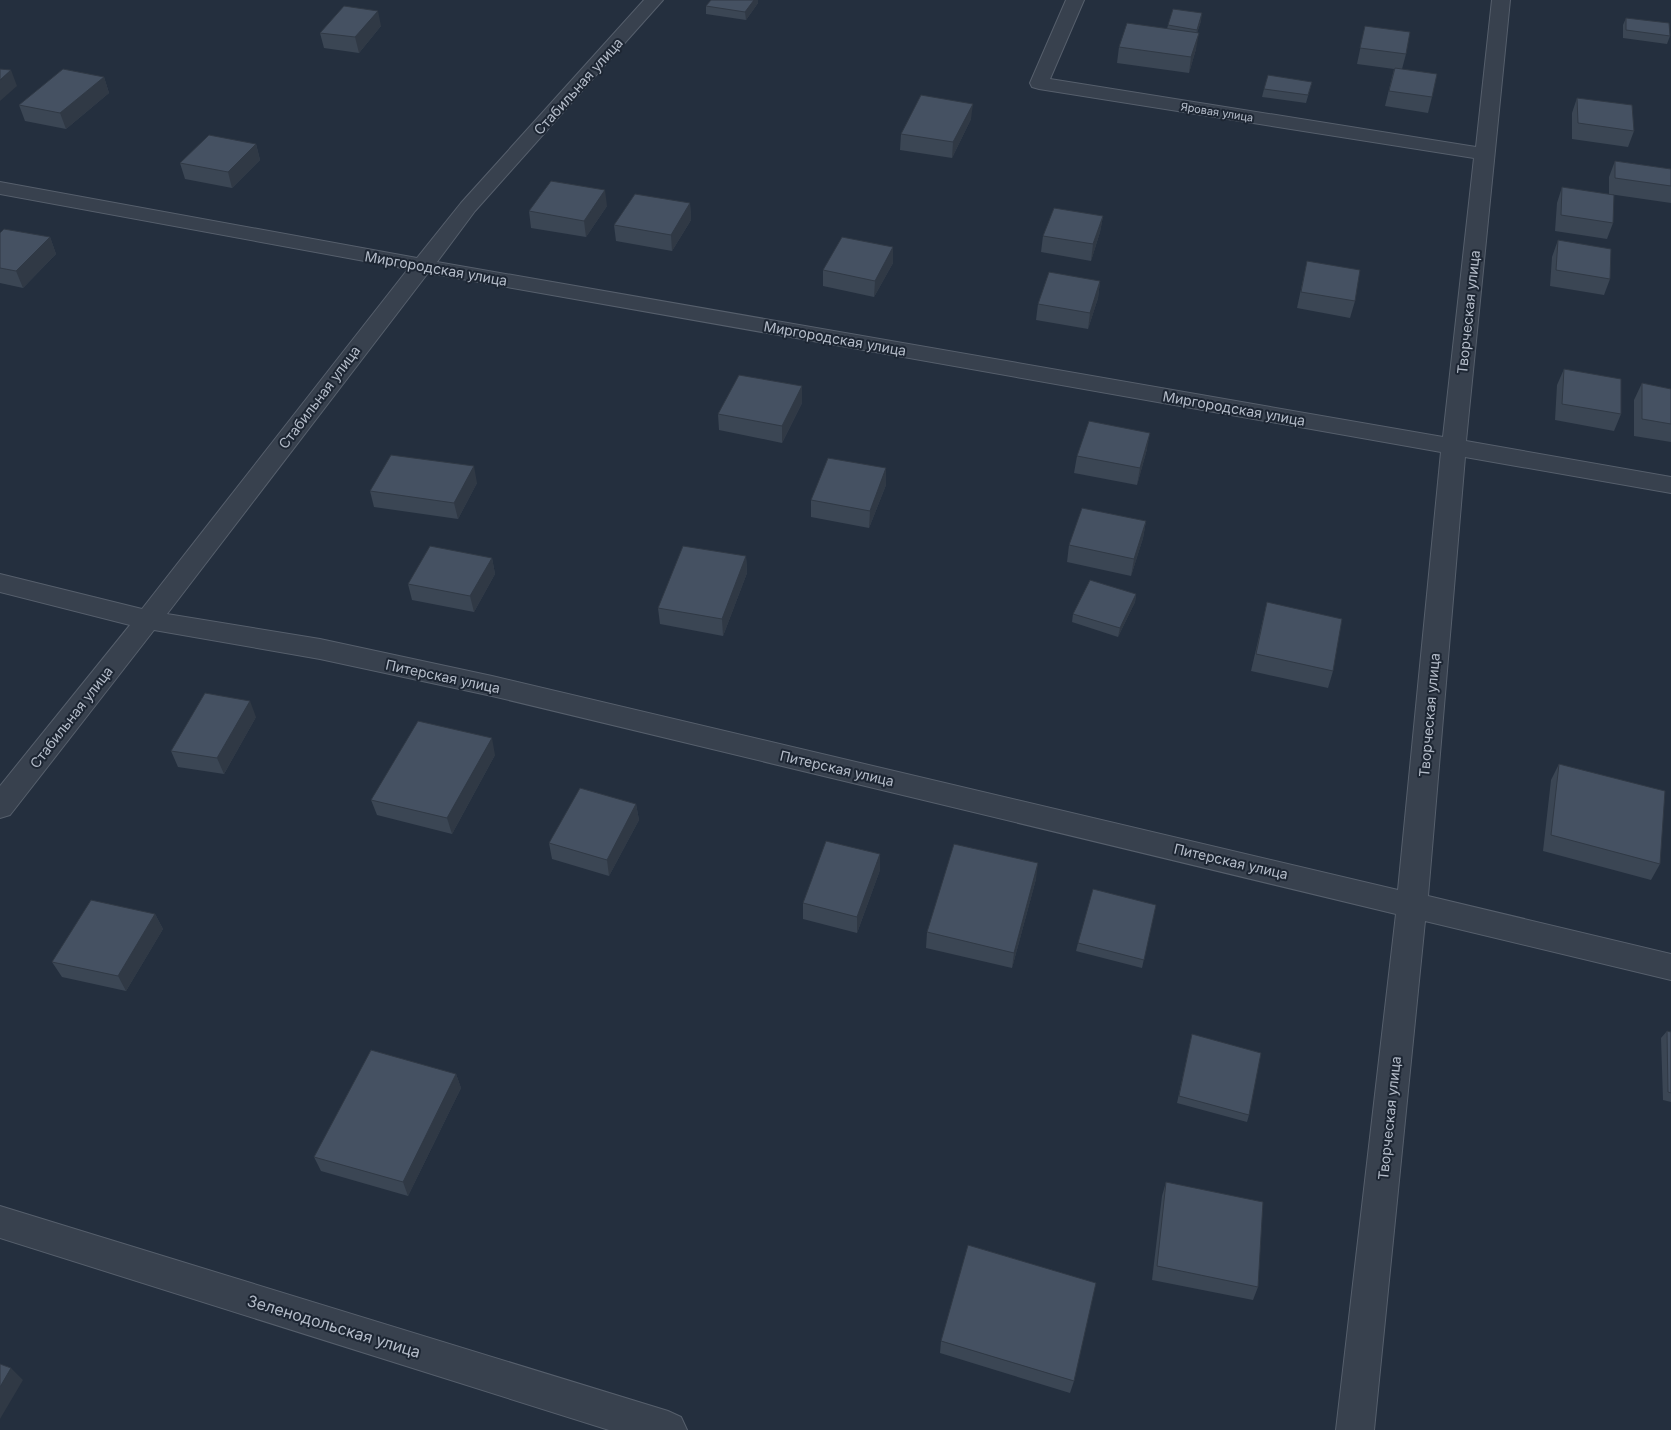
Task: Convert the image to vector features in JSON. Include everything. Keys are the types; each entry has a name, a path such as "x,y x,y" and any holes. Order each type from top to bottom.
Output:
{"street":[{"name":"Стабильная улица","path":"0,807 148,620 420,265 468,206 654,0"},
{"name":"Яровая улица","path":"1074,0 1039,83 1484,154"},
{"name":"Творческая улица","path":"1354,1430 1412,904 1454,446 1501,0"},
{"name":"Миргородская улица","path":"0,188 420,265 1671,485"},
{"name":"Питерская улица","path":"0,583 148,620 320,649 492,686 1671,967"},
{"name":"Зеленодольская улица","path":"0,1222 668,1430"}],"building":[{"path":"711,0 754,0 745,12 706,6"},
{"path":"344,6 378,11 355,37 320,33"},
{"path":"1173,9 1202,13 1197,30 1168,25"},
{"path":"1626,18 1669,23 1670,36 1626,30"},
{"path":"1127,23 1199,33 1191,57 1119,47"},
{"path":"1365,26 1410,32 1406,54 1360,48"},
{"path":"1395,68 1437,74 1432,97 1389,91"},
{"path":"0,69 11,70 0,80"},
{"path":"63,69 104,77 60,113 19,105"},
{"path":"1268,75 1312,82 1308,95 1264,89"},
{"path":"921,95 973,104 953,142 901,134"},
{"path":"1577,98 1632,105 1634,131 1578,123"},
{"path":"209,135 256,144 228,172 180,163"},
{"path":"1615,161 1671,169 1671,186 1615,178"},
{"path":"551,181 605,190 584,221 529,211"},
{"path":"1562,187 1614,195 1613,223 1561,215"},
{"path":"635,194 690,203 671,235 614,225"},
{"path":"1054,208 1103,216 1093,244 1043,236"},
{"path":"4,229 50,237 16,271 0,268 0,233"},
{"path":"842,237 893,247 875,281 823,270"},
{"path":"1558,240 1611,249 1610,279 1556,270"},
{"path":"1307,261 1360,270 1355,301 1301,292"},
{"path":"1049,272 1100,281 1090,313 1038,304"},
{"path":"1564,369 1621,379 1621,414 1562,404"},
{"path":"739,375 802,386 782,426 718,414"},
{"path":"1642,383 1671,389 1671,424 1642,419"},
{"path":"1089,421 1150,433 1140,468 1077,456"},
{"path":"391,455 474,466 454,503 370,491"},
{"path":"828,458 886,468 870,511 811,500"},
{"path":"1082,508 1146,521 1134,559 1069,545"},
{"path":"430,546 492,558 470,596 408,584"},
{"path":"683,546 746,556 722,619 658,608"},
{"path":"1090,580 1136,594 1120,628 1073,614"},
{"path":"1267,602 1342,619 1333,671 1256,654"},
{"path":"205,693 250,701 217,758 171,751"},
{"path":"418,721 492,738 447,818 371,800"},
{"path":"1559,764 1665,791 1660,864 1551,835"},
{"path":"580,788 636,804 607,860 549,843"},
{"path":"826,841 880,854 857,917 803,903"},
{"path":"954,844 1038,863 1014,953 927,932"},
{"path":"1093,889 1156,905 1144,960 1078,943"},
{"path":"91,900 155,914 118,976 52,962"},
{"path":"1667,1031 1671,1032 1671,1093 1668,1092"},
{"path":"1192,1034 1261,1053 1249,1115 1179,1096"},
{"path":"371,1050 456,1074 403,1182 314,1157"},
{"path":"1166,1182 1263,1202 1258,1287 1157,1266"},
{"path":"968,1245 1096,1283 1074,1381 941,1341"},
{"path":"0,1364 11,1368 0,1387"}]}
